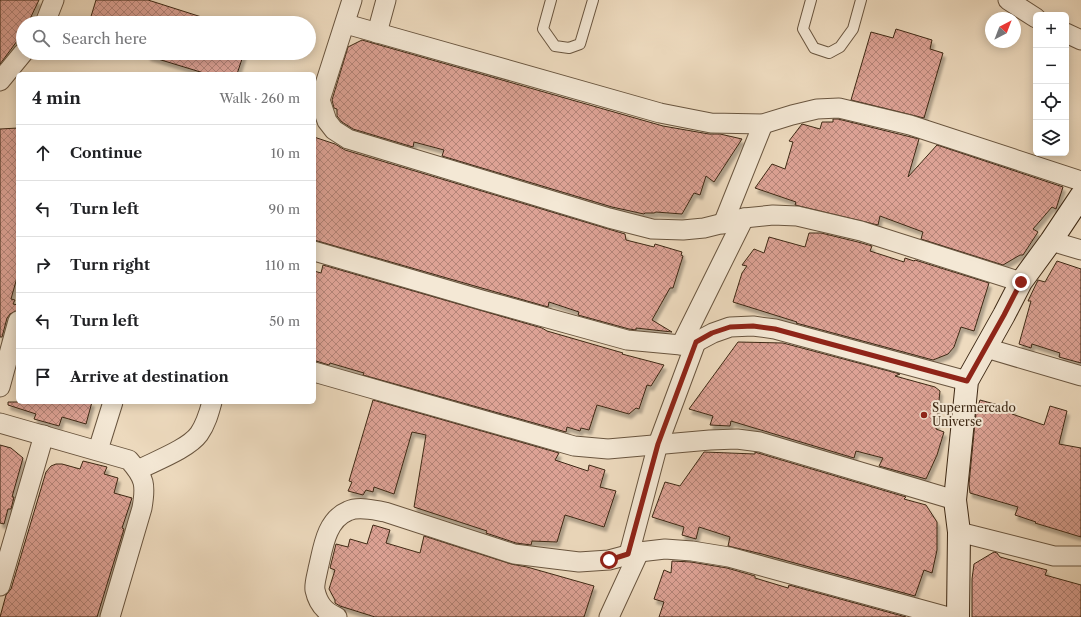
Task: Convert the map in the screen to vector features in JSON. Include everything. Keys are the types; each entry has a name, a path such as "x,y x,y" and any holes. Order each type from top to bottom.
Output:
{"street":[{"path":"48,16 54,0"},
{"path":"352,0 346,24 320,100 327,121 334,130 348,139 594,214 652,229 683,230 704,228 744,218 773,215 797,216 861,231 1021,282"},
{"path":"377,33 386,0"},
{"path":"1008,0 1033,16"},
{"path":"346,24 660,113 711,123 763,124 792,114 817,109 839,108 910,125 1081,181"},
{"path":"1069,34 1081,40"},
{"path":"6,76 18,60"},
{"path":"723,224 763,124"},
{"path":"958,617 959,532 955,500 967,381 1021,282 1081,196"},
{"path":"609,617 634,553 658,444 689,344 744,218"},
{"path":"1051,241 1081,250"},
{"path":"316,252 627,340 689,344 712,333 730,327 753,326 775,329 967,381"},
{"path":"0,387 16,328"},
{"path":"986,348 1081,376"},
{"path":"316,373 574,446 608,449 737,439 760,442 955,500"},
{"path":"98,450 112,404"},
{"path":"138,470 188,444 199,434 207,419 211,404"},
{"path":"0,423 44,434 129,460 138,470 143,481 145,492 142,508 110,617"},
{"path":"0,586 44,434"},
{"path":"338,617 329,614 322,608 315,589 324,543 330,529 338,517 349,510 368,509 385,512 514,554 580,562 609,560 634,553 665,549 692,551 729,557 948,617"},
{"path":"959,532 1054,556 1081,556"}],"lane":[{"path":"552,0 543,29 555,46 569,48 580,44 593,0"},
{"path":"811,0 803,29 814,48 829,53 840,47 853,29 861,0"}],"building":[{"path":"0,0 39,0 31,16 16,16 16,42 0,64"},
{"path":"96,0 148,0 198,16 91,16"},
{"path":"896,29 932,40 930,49 943,53 924,118 851,100 871,32 893,38"},
{"path":"362,40 663,126 709,134 720,134 742,139 714,182 706,176 700,195 694,193 682,214 656,212 644,214 612,207 442,156 444,150 414,142 413,147 353,129 342,122 337,116 337,109 334,108 332,100 348,47"},
{"path":"161,60 242,60 238,72 200,72"},
{"path":"833,119 919,139 908,177 937,145 1063,187 1056,209 1052,207 1033,229 1038,232 1023,255 1020,255 1003,265 921,239 923,232 880,216 878,225 795,205 796,202 755,188 772,164 785,169 793,142 789,141 802,124 820,129 822,122 833,122"},
{"path":"16,128 16,281 11,299 15,300 13,304 16,305 16,311 10,314 7,318 2,337 0,337 0,129"},
{"path":"316,138 335,144 345,150 625,234 626,240 654,247 655,244 682,252 681,255 683,256 673,288 670,288 652,320 672,332 636,328 636,330 629,329 578,315 579,312 549,302 548,307 316,241"},
{"path":"809,233 821,233 858,242 872,246 870,251 904,262 905,258 915,260 989,283 974,331 961,327 954,347 948,354 933,360 796,323 797,322 733,302 742,273 747,266 742,265 754,249 764,253 769,237 805,247"},
{"path":"1057,261 1081,269 1081,363 1059,357 1060,353 1032,344 1031,348 1019,344 1031,301 1028,301 1038,280 1045,282"},
{"path":"323,265 542,328 547,331 623,353 622,354 664,365 651,386 647,385 639,409 636,408 629,414 597,405 589,430 581,428 580,431 567,427 566,432 363,375 364,373 330,363 329,365 316,361 316,272 321,273"},
{"path":"738,342 783,343 900,374 895,376 935,387 940,391 936,429 944,432 937,455 926,479 879,466 883,458 856,451 854,458 731,421 730,426 710,425 713,416 689,409"},
{"path":"373,400 559,453 555,460 588,471 589,465 605,470 600,487 616,491 604,527 565,515 557,542 532,541 531,545 516,543 486,533 487,531 414,507 426,435 412,432 394,494 374,487 373,492 366,490 363,495 348,491 352,482 349,481"},
{"path":"980,400 1013,409 1012,414 1044,425 1050,406 1067,411 1059,444 1081,448 1081,537 1035,523 1036,522 1015,515 1018,507 970,493 969,484 976,412"},
{"path":"8,402 16,402 16,404 91,404 86,424 62,417 59,426 34,419 36,414 8,405"},
{"path":"0,445 11,448 23,458 12,497 14,497 11,509 8,509 4,524 0,523"},
{"path":"704,452 755,454 755,452 906,497 904,499 926,505 937,522 937,550 932,573 924,570 915,596 728,546 730,537 699,527 696,539 682,535 684,527 652,517 665,482 680,486"},
{"path":"83,461 107,467 104,474 118,478 114,493 132,498 97,617 0,617 6,595 11,589 46,472 51,466 56,464 62,464 80,469"},
{"path":"373,525 390,530 386,543 420,553 424,536 511,564 594,586 584,617 375,617 340,606 335,603 329,589 335,570 330,568 336,544 348,547 350,539 367,544"},
{"path":"994,552 1000,557 1047,570 1045,575 1081,585 1081,617 972,617 972,579 974,564"},
{"path":"672,561 691,562 727,568 788,588 789,585 906,617 659,617 664,602 654,599 664,570 671,573"}],"place":[{"name":"Supermercado Universe","path":"924,415"}],"route":[{"path":"609,560 628,554 658,444 696,342 712,333 730,327 753,326 775,329 967,381 1021,282"}]}
